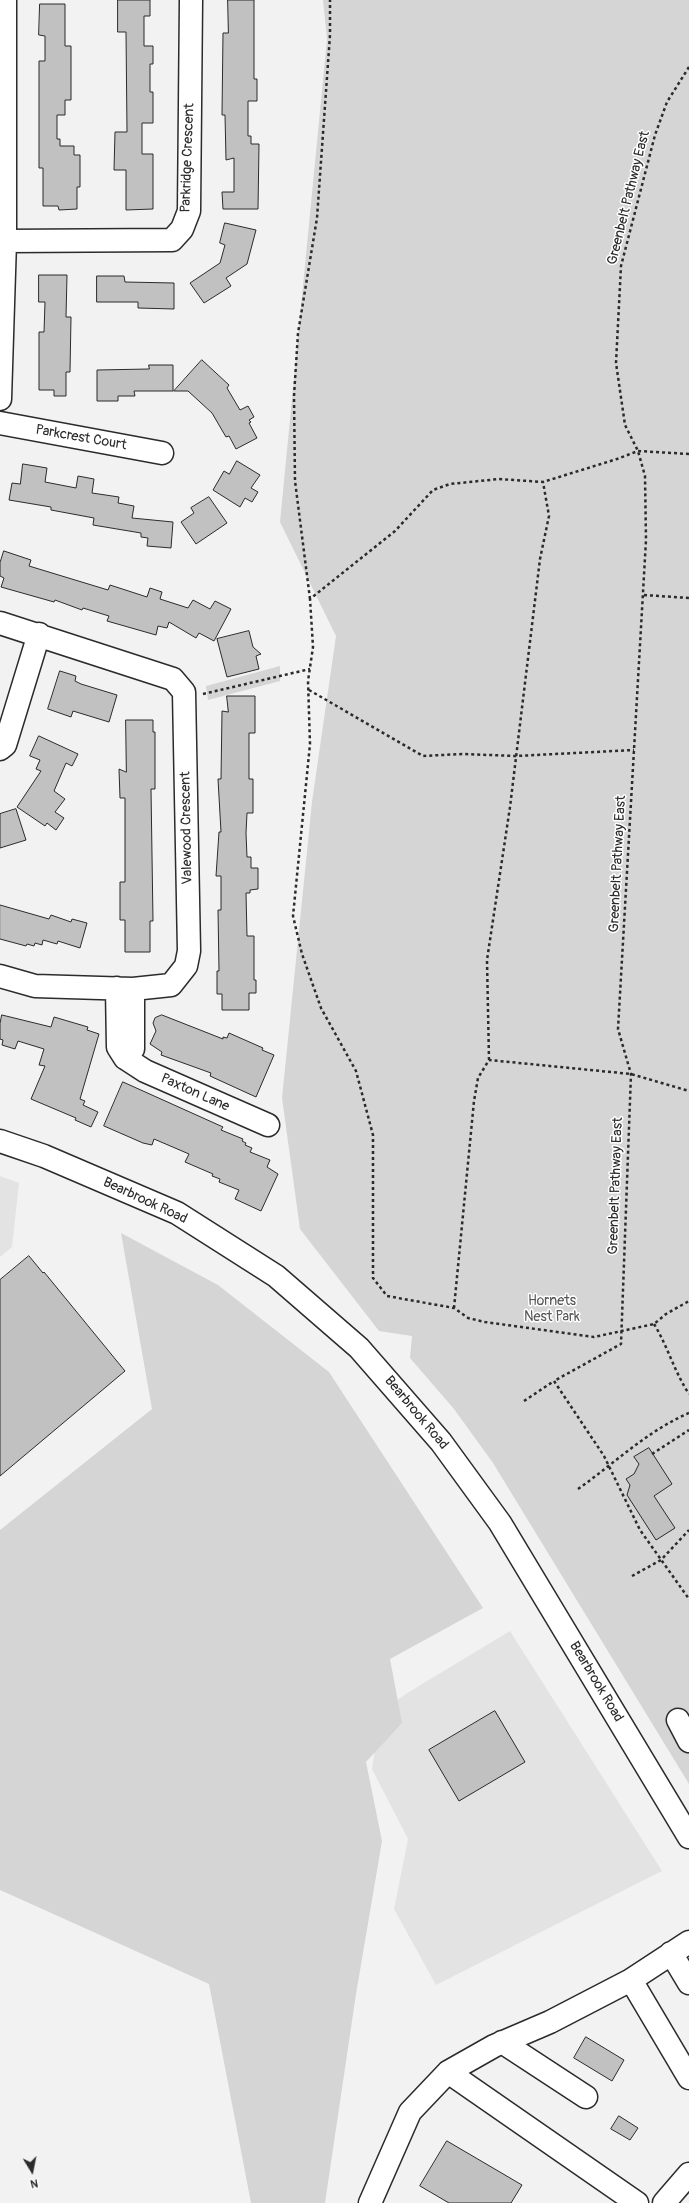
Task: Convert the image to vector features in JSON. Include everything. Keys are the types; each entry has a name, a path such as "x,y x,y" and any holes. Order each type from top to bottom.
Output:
{"street":[{"path":"0,399 5,241 5,0"},
{"name":"Parkridge Crescent","path":"5,241 172,240 182,229 189,211 191,0"},
{"name":"Parkcrest Court","path":"0,423 162,453"},
{"name":"Valewood Crescent","path":"0,623 39,634 173,679 184,692 189,951 186,966 171,985 125,989 35,986 0,976"},
{"path":"0,749 5,745 39,634"},
{"name":"Paxton Lane","path":"125,989 133,1049 125,1058 145,1071 268,1125"},
{"name":"Bearbrook Road","path":"0,1141 44,1156 177,1213 276,1276 359,1348 441,1442 500,1523 689,1837"},
{"path":"678,1720 689,1741"},
{"path":"370,2203 410,2112 448,2072 502,2042 550,2022 631,1980 670,1953 689,1942"},
{"path":"670,1953 689,1983"},
{"path":"631,1980 689,2078"},
{"path":"502,2042 586,2097"},
{"path":"448,2072 637,2203"},
{"path":"664,2203 689,2174"}],"path":[{"path":"330,0 330,35 317,218 298,333 294,396 295,481 310,599 313,647 308,690 310,744 293,916 302,954 321,1008 356,1070 373,1135 373,1278 387,1296 454,1308 468,1318 485,1322 594,1337 654,1324 666,1314 689,1301"},
{"name":"Greenbelt Pathway East","path":"554,1381 621,1344 631,1074 618,1028 644,594 645,476 638,451 625,425 616,363 621,266 655,135 667,102 689,66"},
{"path":"310,599 395,531 433,490 450,484 499,479 543,482 638,451 689,454"},
{"path":"454,1308 474,1101 478,1078 489,1060 487,960 516,756 540,559 549,516 543,482"},
{"path":"644,594 689,598"},
{"path":"184,698 310,669"},
{"path":"308,690 423,756 462,754 516,756 634,750"},
{"path":"489,1060 631,1074 689,1091"},
{"path":"654,1324 661,1335 677,1375 689,1394"},
{"path":"524,1401 554,1381 596,1443 610,1467 640,1530 689,1600"},
{"path":"578,1489 610,1467 630,1448 669,1421 689,1413"},
{"path":"652,1454 689,1430"},
{"path":"632,1576 661,1560 689,1530"}],"shaded area":[{"path":"0,1176 19,1183 12,1247 0,1257"},
{"path":"510,1631 662,1871 436,1985 394,1909 408,1839 372,1769 381,1711 409,1692"}],"green space":[{"name":"Hornets Nest Park","path":"323,0 689,0 689,1784 493,1463 454,1409 410,1358 412,1336 379,1331 300,1229 282,1098 312,802 336,636 280,522 327,39"},
{"path":"280,666 280,681 208,700 206,686"},
{"path":"121,1233 218,1285 329,1372 483,1608 390,1659 402,1723 366,1762 382,1841 356,1994 325,2203 251,2203 209,1984 0,1890 0,1530 152,1409"}],"building":[{"path":"118,0 150,0 150,16 144,16 144,46 153,46 153,64 150,64 150,92 153,92 153,123 142,123 142,154 153,154 153,209 126,210 126,170 114,170 115,132 127,132 126,32 118,32"},
{"path":"228,0 254,0 254,79 257,79 257,101 248,101 248,136 251,136 251,144 259,144 258,209 223,209 222,192 234,192 234,158 226,160 225,115 222,115 223,33 228,33"},
{"path":"40,4 65,4 65,46 71,46 71,100 65,100 65,115 57,115 57,139 60,139 60,146 74,146 74,155 80,155 80,187 77,187 77,209 59,210 58,206 43,206 43,168 39,168 39,61 45,61 45,36 39,35"},
{"path":"225,223 256,230 247,264 226,278 231,286 204,303 190,283 220,263 225,245 220,243"},
{"path":"39,275 67,275 66,317 71,317 70,372 66,372 66,396 54,396 54,390 39,390 39,332 44,332 45,302 39,302"},
{"path":"97,276 124,276 125,282 174,283 174,309 138,308 138,302 97,302"},
{"path":"202,360 229,385 227,388 240,410 248,406 254,417 249,420 251,422 249,423 257,438 236,449 229,436 226,437 212,413 188,391 174,391"},
{"path":"149,365 173,365 173,391 134,391 135,396 118,396 118,401 97,401 97,370 149,369"},
{"path":"237,461 260,475 251,488 258,492 252,502 245,498 240,507 213,490 224,471 229,474"},
{"path":"23,464 47,468 45,482 76,488 78,476 94,479 92,493 119,497 118,503 134,506 132,518 173,522 171,548 147,546 148,538 141,537 141,533 93,525 94,518 51,510 51,507 9,500 12,483 20,484"},
{"path":"209,497 227,523 196,544 181,522 194,513 191,508"},
{"path":"4,551 31,560 29,566 108,590 110,585 147,597 150,588 162,592 160,599 188,608 193,600 210,609 215,601 231,609 214,641 199,633 196,638 169,622 167,628 158,626 156,635 107,621 109,616 83,608 82,610 55,600 54,602 1,587 4,578 0,576 0,563"},
{"path":"249,631 253,647 261,654 256,656 259,669 227,677 217,639"},
{"path":"60,671 76,676 75,681 81,684 117,695 109,722 73,711 71,717 48,709"},
{"path":"227,696 255,696 255,733 249,733 249,779 253,779 253,813 247,813 246,833 247,857 251,857 251,868 258,868 258,889 250,890 250,893 246,893 247,936 254,936 254,980 256,980 256,993 249,993 249,1010 222,1010 222,994 217,994 217,971 219,971 218,910 221,910 221,876 216,876 219,832 221,832 218,779 221,779 222,711 228,712"},
{"path":"126,720 153,720 153,732 155,732 155,789 151,789 153,921 150,921 150,952 125,952 125,920 120,920 120,882 125,882 125,798 120,798 119,769 126,772"},
{"path":"39,736 78,754 72,766 66,763 54,791 65,799 55,812 64,818 56,830 47,823 45,826 17,807 41,771 36,769 40,760 30,756"},
{"path":"16,809 26,840 0,848 0,814"},
{"path":"0,905 49,919 51,915 71,922 72,919 87,923 80,948 58,941 57,944 43,940 42,945 35,943 34,946 27,944 26,946 0,939"},
{"path":"2,1015 51,1027 54,1017 88,1027 87,1030 99,1034 80,1099 85,1101 83,1105 98,1112 91,1127 75,1120 76,1118 31,1099 45,1066 39,1065 44,1049 18,1041 15,1049 2,1045 3,1040 0,1039 0,1024"},
{"path":"162,1015 223,1039 223,1037 227,1038 229,1033 263,1048 262,1050 274,1055 256,1097 210,1076 211,1073 161,1055 162,1052 150,1044 156,1031 153,1023 155,1018"},
{"path":"123,1082 223,1127 221,1130 243,1139 242,1141 246,1143 245,1145 252,1148 250,1152 270,1160 267,1167 278,1174 261,1211 235,1199 239,1190 219,1182 220,1179 212,1176 213,1174 185,1162 189,1154 154,1139 152,1145 143,1143 104,1126"},
{"path":"29,1256 43,1273 44,1272 125,1371 0,1476 0,1280"},
{"path":"649,1448 672,1484 654,1496 675,1528 656,1540 627,1495 630,1485 626,1479 634,1474 639,1464 634,1457"},
{"path":"495,1711 525,1762 459,1801 429,1750"},
{"path":"586,2037 624,2060 612,2081 574,2058"},
{"path":"619,2116 638,2128 630,2140 611,2129"},
{"path":"447,2141 522,2185 511,2203 449,2203 420,2186"}]}
